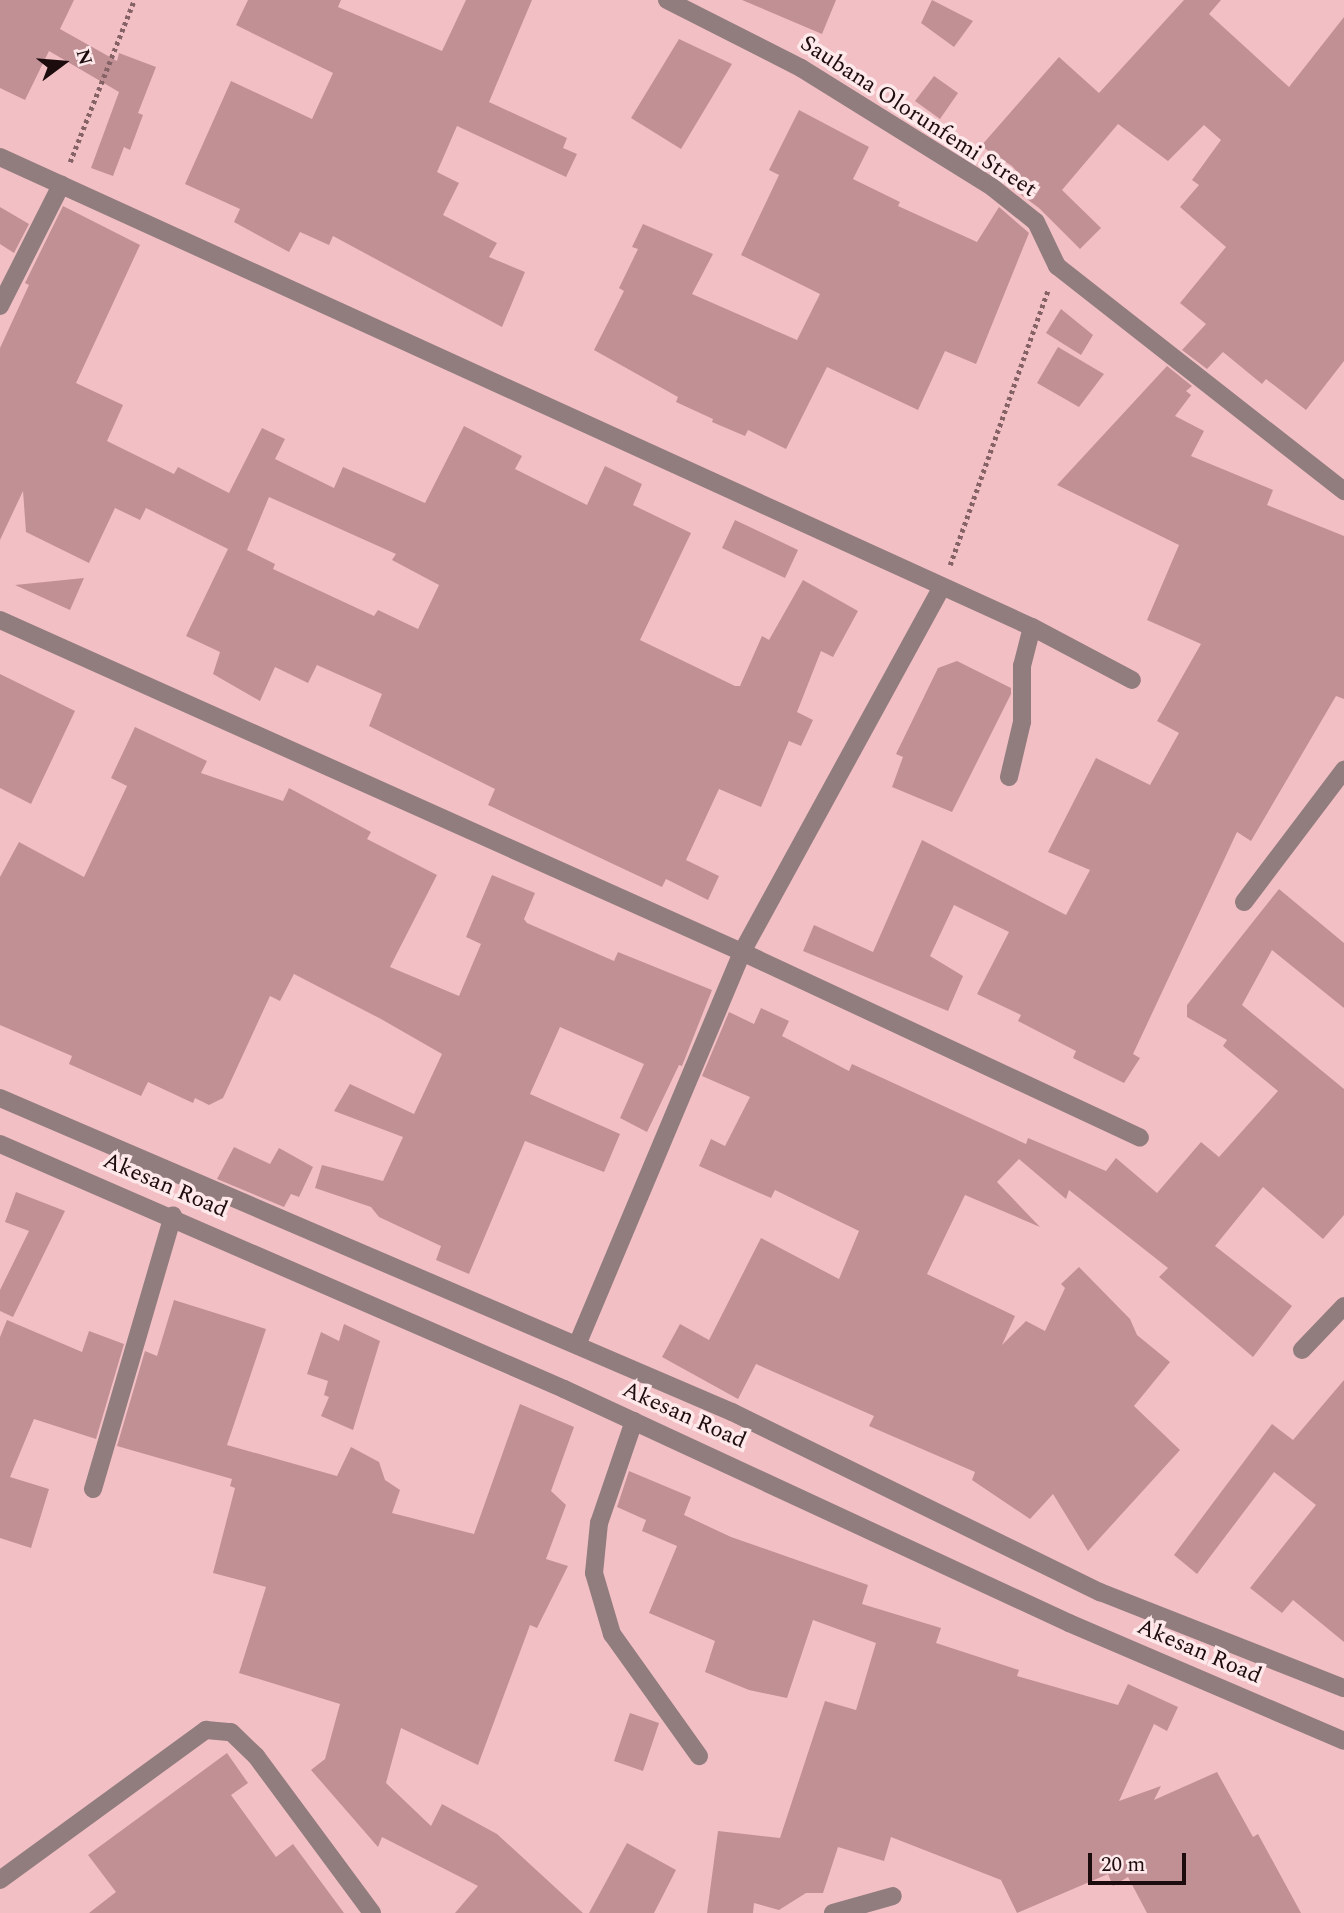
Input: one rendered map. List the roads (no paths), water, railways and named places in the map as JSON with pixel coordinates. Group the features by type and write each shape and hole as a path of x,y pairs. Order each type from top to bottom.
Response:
{"street":[{"name":"Saubana Olorunfemi Street","path":"667,0 801,68 992,187 1036,222 1057,266 1344,491"},
{"path":"0,157 1032,627 1132,680"},
{"path":"0,306 61,185"},
{"path":"577,1345 742,952 942,587"},
{"path":"0,620 742,952 1140,1138"},
{"path":"1009,777 1022,722 1022,666 1032,627"},
{"path":"1244,902 1344,769"},
{"name":"Akesan Road","path":"0,1098 732,1412 1100,1592 1344,1688"},
{"name":"Akesan Road","path":"0,1144 173,1215 634,1420 1069,1623 1344,1741"},
{"path":"93,1489 173,1215"},
{"path":"1302,1350 1344,1306"},
{"path":"634,1420 599,1523 594,1573 612,1634 699,1756"},
{"path":"0,1880 206,1730 231,1732 256,1756 372,1913"},
{"path":"833,1913 892,1896"}]}
